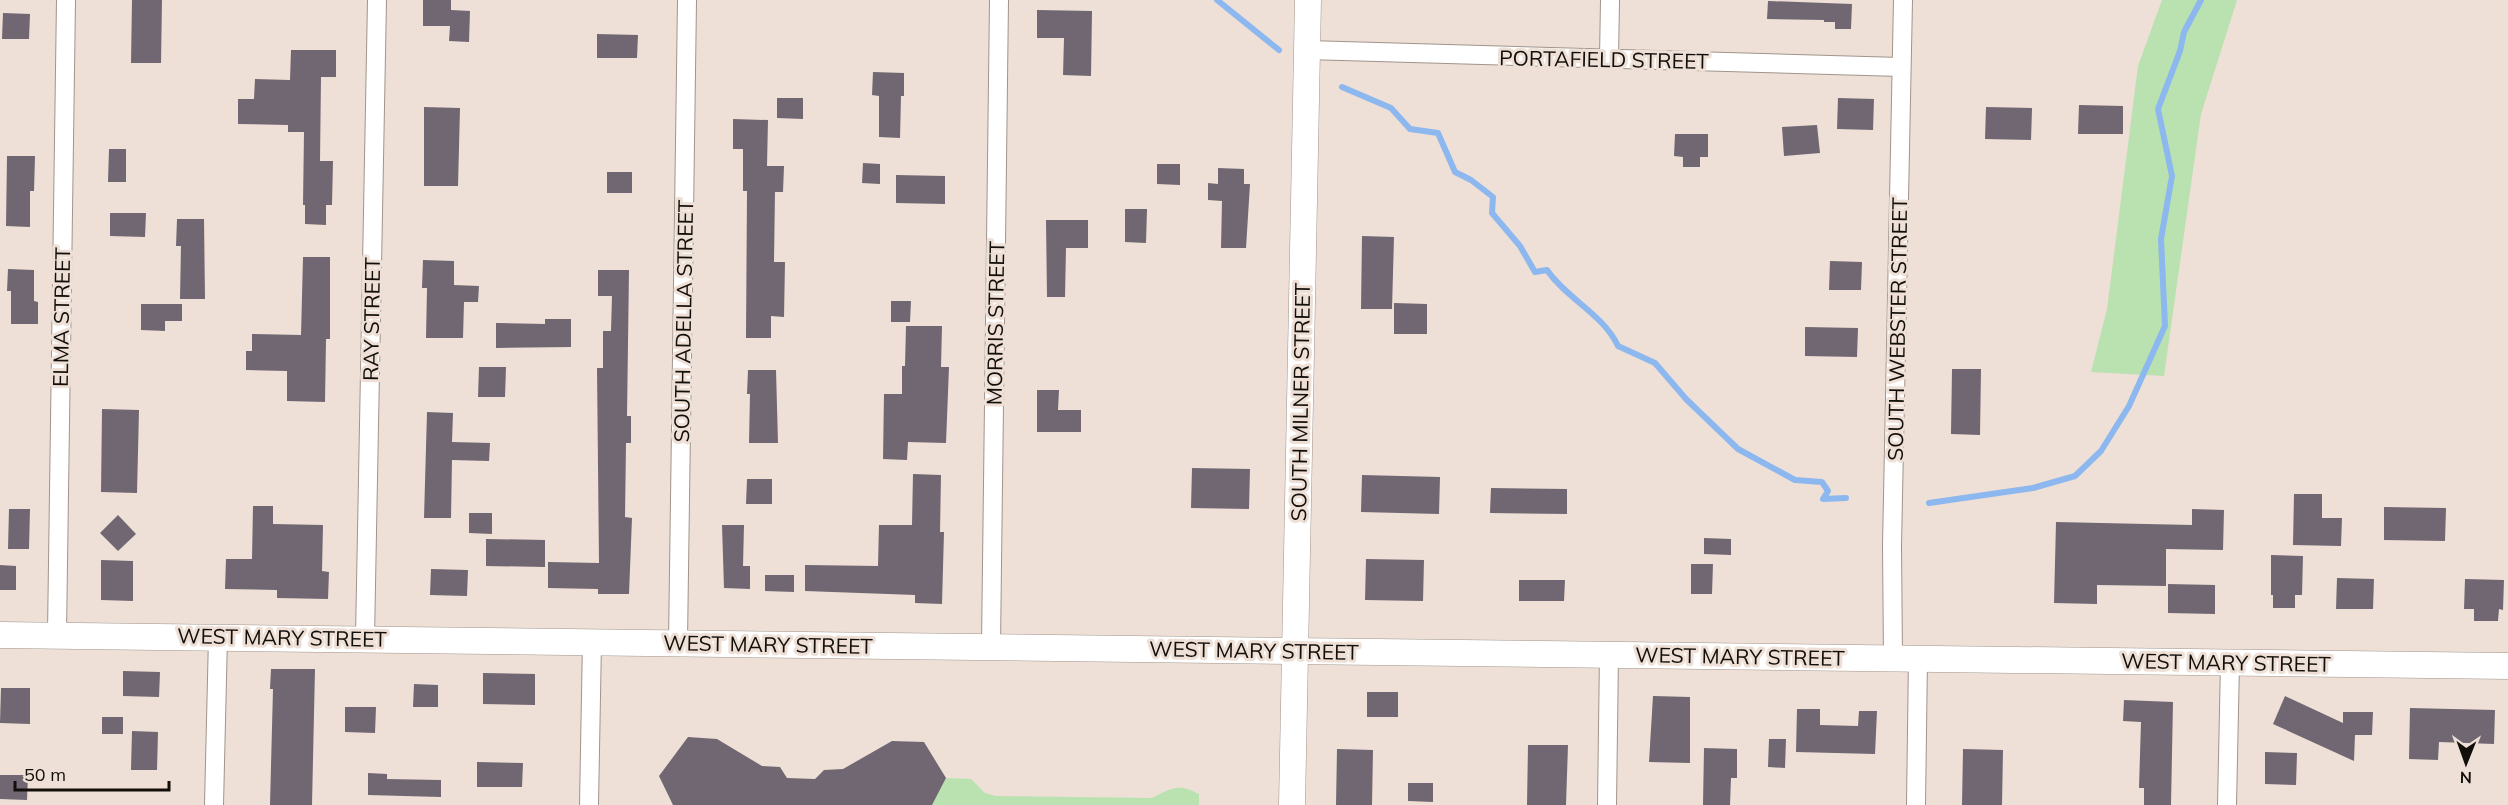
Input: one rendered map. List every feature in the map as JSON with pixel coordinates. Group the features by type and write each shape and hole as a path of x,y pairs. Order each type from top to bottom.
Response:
{"main road":[{"name":"SOUTH MILNER STREET","path":"1292,805 1308,0"},
{"name":"WEST MARY STREET","path":"0,635 2508,666"}],"street":[{"name":"ELMA STREET","path":"57,634 66,0"},
{"name":"RAY STREET","path":"365,638 376,0"},
{"name":"SOUTH ADELLA STREET","path":"678,642 687,0"},
{"name":"MORRIS STREET","path":"991,646 999,0"},
{"path":"1609,58 1610,0"},
{"name":"SOUTH WEBSTER STREET","path":"1903,0 1892,546 1906,658 1916,805"},
{"name":"PORTAFIELD STREET","path":"1307,50 1901,67"},
{"path":"214,805 218,637"},
{"path":"589,805 592,641"},
{"path":"1607,805 1609,654"},
{"path":"2227,805 2230,663"}],"green space":[{"path":"2162,0 2237,0 2201,114 2164,376 2091,372 2107,309 2138,66"},
{"path":"946,778 971,779 985,793 996,796 1152,798 1170,789 1180,788 1199,794 1199,805 932,805"}],"building":[{"path":"132,0 162,0 161,63 131,63"},
{"path":"423,0 451,0 451,10 470,11 469,42 449,41 450,26 423,26"},
{"path":"1768,1 1852,4 1851,29 1835,29 1835,22 1824,22 1824,20 1767,19"},
{"path":"1037,10 1092,11 1091,76 1063,75 1064,38 1037,38"},
{"path":"3,13 30,14 29,39 2,39"},
{"path":"597,34 638,35 637,58 597,58"},
{"path":"291,50 336,50 336,77 321,77 320,161 333,161 332,205 326,205 326,225 305,224 304,132 288,132 288,125 238,124 238,99 254,99 255,79 290,80"},
{"path":"873,72 904,73 900,138 879,137 879,96 872,95"},
{"path":"777,98 803,98 803,119 777,118"},
{"path":"1838,98 1874,99 1873,130 1837,129"},
{"path":"2079,105 2123,106 2123,134 2078,134"},
{"path":"424,107 460,108 458,186 424,186"},
{"path":"1986,107 2032,108 2031,140 1985,139"},
{"path":"733,119 768,120 767,166 784,166 783,192 775,192 774,262 785,262 784,317 771,316 771,338 746,338 747,191 743,191 743,149 733,149"},
{"path":"1817,125 1820,153 1784,156 1782,127"},
{"path":"1675,134 1708,134 1708,157 1700,157 1700,167 1683,167 1683,157 1674,156"},
{"path":"109,149 126,149 126,182 108,182"},
{"path":"7,156 35,156 34,191 30,191 30,227 6,226"},
{"path":"863,163 880,164 880,184 862,183"},
{"path":"1157,164 1180,164 1180,185 1157,184"},
{"path":"1218,168 1244,169 1244,184 1250,184 1246,248 1221,248 1222,201 1208,200 1208,183 1218,184"},
{"path":"607,172 632,172 632,193 607,193"},
{"path":"896,175 945,176 945,204 896,203"},
{"path":"1125,209 1147,209 1146,243 1125,242"},
{"path":"110,213 146,213 145,237 110,236"},
{"path":"177,219 204,219 205,299 180,299 181,246 176,246"},
{"path":"1046,220 1088,220 1088,248 1066,248 1065,297 1047,297"},
{"path":"1362,236 1394,237 1392,309 1361,309"},
{"path":"303,257 330,257 330,339 326,339 325,402 287,401 287,371 246,370 246,351 252,351 252,334 301,335"},
{"path":"423,260 454,261 454,285 479,286 478,302 464,302 463,338 426,338 427,288 422,288"},
{"path":"1830,261 1862,262 1861,290 1829,290"},
{"path":"8,269 34,270 34,301 38,302 38,324 11,324 11,291 7,291"},
{"path":"598,270 629,270 627,416 631,416 631,443 626,443 625,517 632,518 629,594 598,594 598,589 548,588 548,562 599,563 597,368 603,368 603,331 611,331 612,296 598,296"},
{"path":"891,301 911,301 910,322 891,322"},
{"path":"1394,303 1427,304 1427,334 1394,334"},
{"path":"141,304 182,304 182,321 165,321 165,331 141,330"},
{"path":"545,319 571,319 571,347 496,348 496,323 545,324"},
{"path":"906,326 942,326 941,367 949,367 946,443 908,442 907,460 883,459 884,394 902,394"},
{"path":"1805,327 1858,328 1857,357 1805,356"},
{"path":"479,367 506,367 505,397 478,397"},
{"path":"1952,369 1981,369 1980,435 1951,434"},
{"path":"748,370 776,370 778,443 749,443"},
{"path":"1037,390 1059,390 1058,410 1081,410 1081,432 1037,432"},
{"path":"102,409 139,410 137,493 101,492"},
{"path":"427,412 453,413 452,442 490,443 489,461 452,460 451,518 424,518"},
{"path":"1192,468 1250,469 1249,509 1191,508"},
{"path":"913,474 941,475 940,532 944,532 942,604 915,603 915,595 805,591 805,565 878,566 879,525 912,525"},
{"path":"1362,475 1440,477 1439,514 1361,512"},
{"path":"747,479 772,479 772,504 746,504"},
{"path":"1491,488 1567,489 1567,514 1490,513"},
{"path":"2294,494 2322,494 2322,518 2342,518 2341,546 2293,545"},
{"path":"253,506 273,506 273,524 323,525 322,571 329,572 328,599 277,598 277,590 225,589 226,559 252,559"},
{"path":"2384,507 2446,508 2445,541 2384,540"},
{"path":"9,509 30,509 29,549 8,549"},
{"path":"2192,509 2224,510 2223,550 2166,549 2166,586 2097,585 2097,604 2054,603 2056,522 2192,525"},
{"path":"469,513 492,513 492,534 469,533"},
{"path":"118,515 136,534 118,551 100,533"},
{"path":"722,525 744,525 743,566 750,566 750,589 724,588"},
{"path":"1704,538 1731,539 1731,555 1704,554"},
{"path":"486,539 545,540 545,567 486,566"},
{"path":"2271,555 2303,556 2302,595 2295,595 2295,608 2273,608"},
{"path":"1366,559 1424,560 1423,601 1365,600"},
{"path":"101,560 133,561 133,601 101,600"},
{"path":"1691,564 1713,564 1712,594 1691,594"},
{"path":"0,565 16,566 16,590 0,590"},
{"path":"431,569 468,570 467,596 430,595"},
{"path":"765,575 794,575 794,592 765,591"},
{"path":"2337,578 2374,579 2373,609 2336,609"},
{"path":"2465,579 2504,580 2503,610 2499,609 2498,621 2474,621 2474,609 2464,609"},
{"path":"1519,580 1565,580 1564,601 1519,601"},
{"path":"2168,584 2215,585 2215,614 2168,613"},
{"path":"271,669 315,669 312,805 270,805 273,689 270,689"},
{"path":"123,671 160,672 159,697 123,696"},
{"path":"483,673 535,674 535,705 483,704"},
{"path":"414,684 438,685 438,707 413,707"},
{"path":"1,688 30,688 30,724 0,723"},
{"path":"1367,692 1398,692 1398,717 1367,717"},
{"path":"1653,696 1690,697 1690,763 1649,762"},
{"path":"2285,696 2343,723 2343,712 2373,712 2372,735 2355,735 2354,761 2273,724"},
{"path":"2124,700 2173,702 2171,805 2144,805 2144,788 2139,788 2141,722 2123,721"},
{"path":"345,707 376,707 375,733 345,732"},
{"path":"2410,708 2495,710 2494,744 2439,742 2438,760 2409,759"},
{"path":"1797,709 1820,709 1820,725 1858,726 1859,711 1877,711 1875,754 1796,752"},
{"path":"102,717 123,717 123,734 102,734"},
{"path":"132,731 158,732 157,770 131,770"},
{"path":"688,737 717,739 762,766 780,767 787,778 815,779 824,770 843,769 892,741 924,742 946,778 932,805 673,805 659,776"},
{"path":"1769,739 1786,739 1785,768 1768,767"},
{"path":"1528,745 1568,745 1566,805 1527,805"},
{"path":"1704,748 1737,749 1737,778 1731,778 1730,805 1703,805"},
{"path":"1337,749 1373,750 1372,805 1336,805"},
{"path":"1963,749 2003,750 2002,805 1962,805"},
{"path":"2265,752 2297,753 2296,785 2265,784"},
{"path":"477,762 523,763 522,787 477,787"},
{"path":"368,773 387,774 387,779 441,780 441,797 368,795"},
{"path":"0,775 28,775 27,800 0,799"},
{"path":"1408,783 1433,783 1433,802 1408,801"}],"waterway":[{"path":"1217,0 1279,50"},
{"path":"1929,503 2033,488 2075,476 2101,451 2129,406 2165,326 2161,239 2172,176 2158,109 2180,51 2184,32 2201,0"},
{"path":"1342,87 1391,108 1410,129 1438,133 1455,172 1471,180 1493,197 1492,213 1520,246 1535,272 1547,270 1564,290 1603,325 1618,346 1655,363 1686,399 1738,449 1795,480 1822,482 1828,491 1823,499 1846,498"}]}
